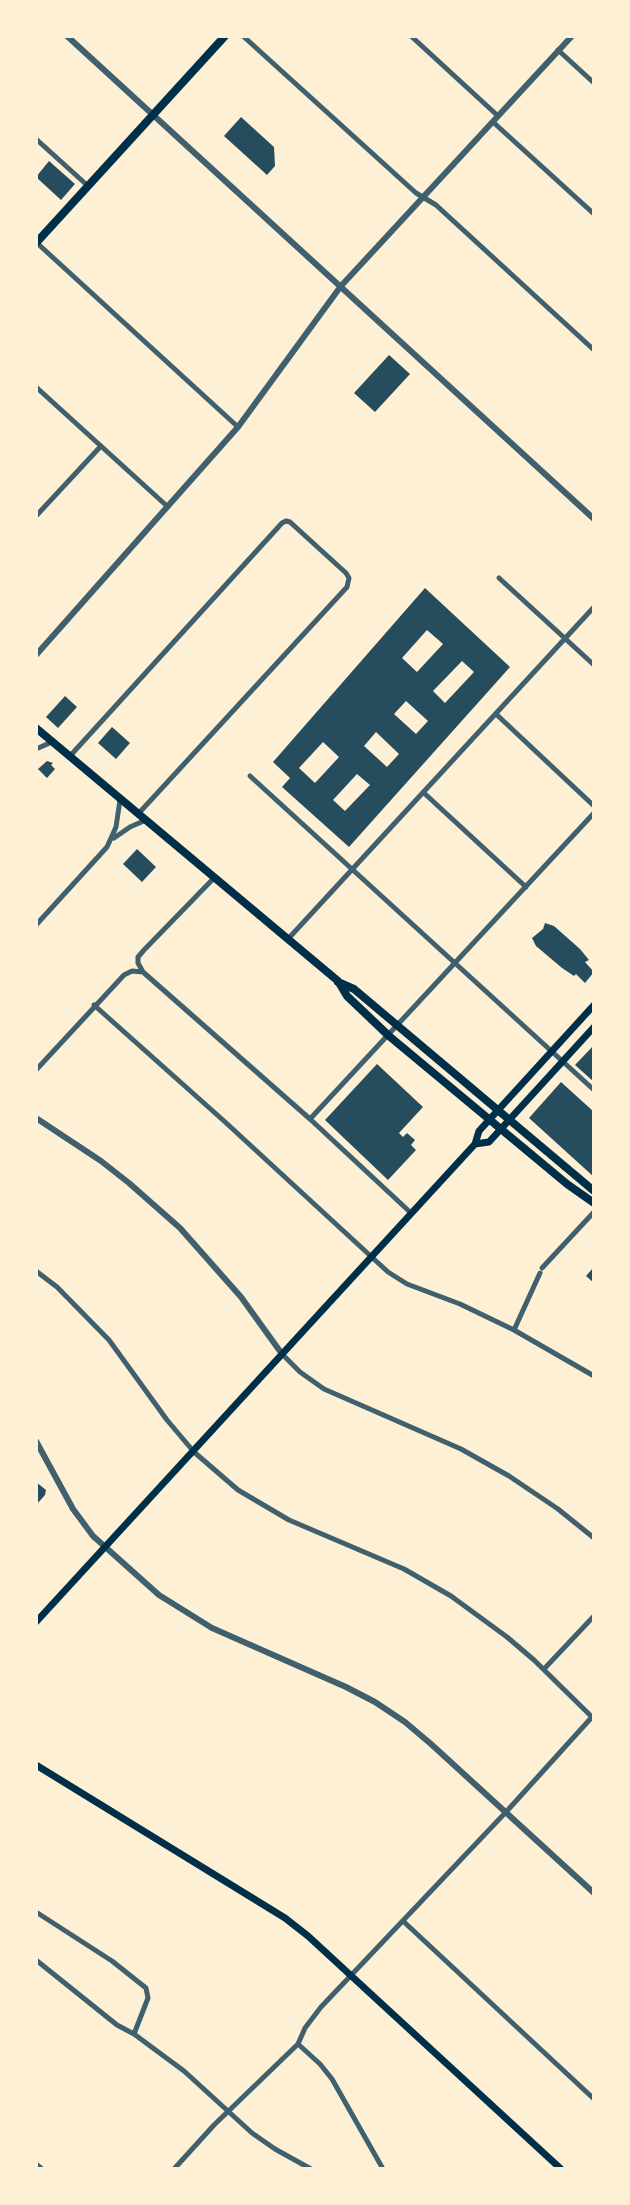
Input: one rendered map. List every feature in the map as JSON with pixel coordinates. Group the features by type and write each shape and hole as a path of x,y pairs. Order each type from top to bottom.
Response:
{"main road":[{"path":"36,242 225,36"},
{"path":"36,728 594,1191"},
{"path":"338,981 347,996 389,1036 594,1203"},
{"path":"36,1622 475,1144 479,1131 489,1119 594,1005"},
{"path":"475,1144 489,1142 594,1027"},
{"path":"36,1765 285,1918 561,2169"}],"street":[{"path":"67,36 594,519"},
{"path":"243,36 416,193 436,205 594,350"},
{"path":"411,36 594,214"},
{"path":"36,655 238,427 341,286 572,36"},
{"path":"558,50 594,83"},
{"path":"36,139 88,186"},
{"path":"36,242 238,427"},
{"path":"36,387 168,508"},
{"path":"36,516 101,446"},
{"path":"69,756 286,521 346,573 349,578 347,587 138,814"},
{"path":"499,578 594,665"},
{"path":"288,939 594,607"},
{"path":"496,714 594,806"},
{"path":"36,749 52,742"},
{"path":"250,776 594,1090"},
{"path":"424,793 526,887"},
{"path":"113,838 120,799"},
{"path":"310,1119 594,813"},
{"path":"36,925 98,859 113,838 146,820"},
{"path":"214,878 138,957 143,972 411,1213"},
{"path":"36,1070 124,975 132,971 143,972"},
{"path":"94,1005 397,1279 514,1330 594,1376"},
{"path":"36,1118 101,1161 180,1228 234,1288 282,1354 300,1372 324,1389 461,1449 509,1476 594,1538"},
{"path":"514,1330 541,1271 594,1212"},
{"path":"36,1271 57,1287 109,1340 194,1452 238,1490 304,1526 370,1553 424,1580 478,1615 544,1669 593,1718 321,2007 305,2028 298,2044 174,2169"},
{"path":"36,1441 73,1509 105,1549 159,1595 212,1628 316,1672 375,1702 405,1722 594,1893"},
{"path":"544,1669 594,1616"},
{"path":"36,1912 112,1961 146,1988 148,1998 134,2034"},
{"path":"403,1921 594,2099"},
{"path":"36,1960 73,1992 184,2071 228,2112 275,2149 311,2169"},
{"path":"298,2044 332,2079 383,2169"},
{"path":"36,2164 42,2169"}],"building":[{"path":"241,117 274,147 275,166 267,175 224,136"},
{"path":"49,161 75,184 61,200 36,177"},
{"path":"389,355 410,374 375,412 354,393"},
{"path":"425,588 510,667 349,847 282,787 290,778 273,762","holes":["427,630 443,644 417,672 402,658","462,661 474,672 445,703 433,691","406,701 428,721 416,734 394,714","376,732 399,754 387,767 364,746","323,742 339,757 315,783 299,768","357,774 370,785 345,811 333,800"]},
{"path":"65,696 77,707 58,728 46,717"},
{"path":"112,727 130,743 116,759 98,743"},
{"path":"47,761 53,763 51,765 55,769 47,778 38,769"},
{"path":"137,849 156,867 142,882 123,864"},
{"path":"545,923 554,926 589,960 585,962 594,972 585,983 536,946 532,938 543,929"},
{"path":"594,1045 594,1082 575,1065"},
{"path":"377,1064 423,1107 399,1133 403,1137 407,1133 415,1140 411,1145 416,1150 388,1180 325,1120"},
{"path":"561,1082 594,1112 594,1177 529,1118"},
{"path":"594,1267 594,1283 586,1276"},
{"path":"36,1482 46,1490 36,1505"}]}
